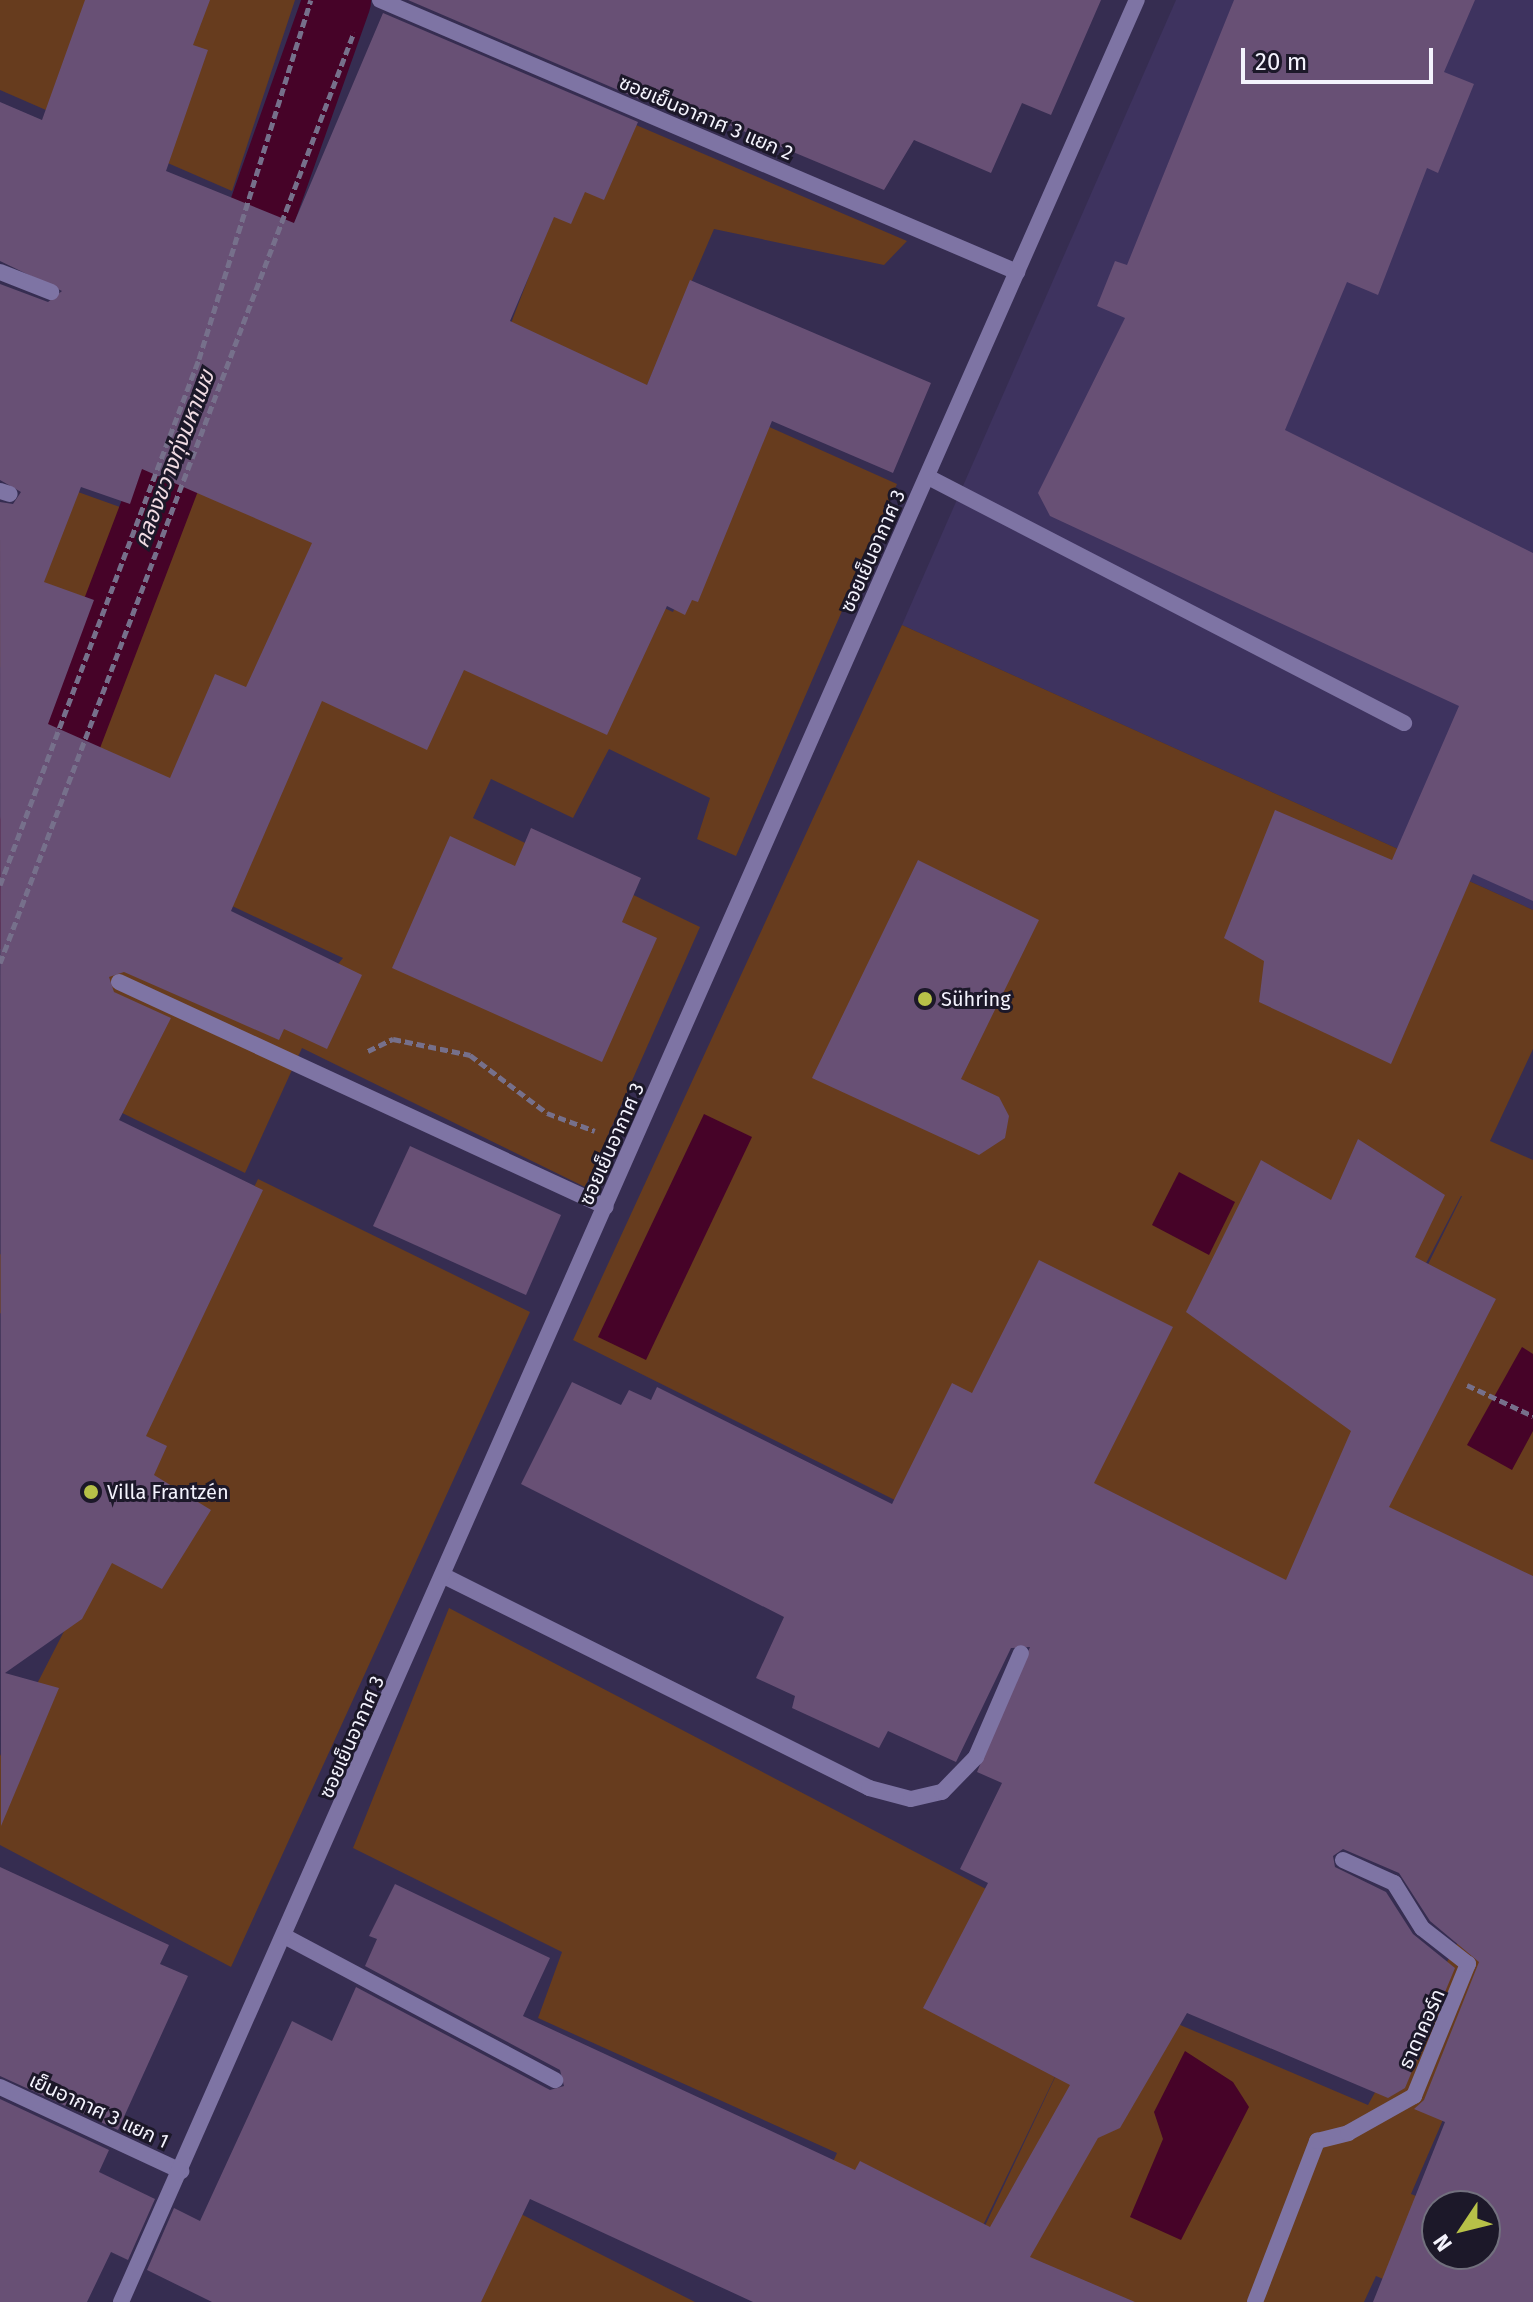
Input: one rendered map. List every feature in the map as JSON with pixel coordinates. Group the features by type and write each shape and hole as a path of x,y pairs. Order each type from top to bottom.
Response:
{"street":[{"name":"ซอยเย็นอากาศ 3 แยก 2","path":"380,0 1017,272"},
{"name":"ซอยเย็นอากาศ 3","path":"121,2302 286,1937 1137,0"},
{"path":"0,272 51,292"},
{"path":"928,477 1404,723"},
{"path":"119,982 322,1071 606,1207"},
{"path":"444,1576 869,1788 911,1799 942,1792 976,1757 1021,1653"},
{"name":"ธาดาคอร์ท","path":"1255,2302 1317,2141 1348,2133 1414,2096 1468,1964 1422,1928 1394,1883 1343,1860"},
{"path":"286,1937 555,2080"},
{"name":"เย็นอากาศ 3 แยก 1","path":"0,2087 181,2171"}],"path":[{"path":"0,885 199,359 311,0"},
{"path":"0,963 358,23"},
{"path":"322,1071 393,1039 470,1055 547,1113 633,1145"},
{"path":"1467,1385 1533,1416"}],"shaded area":[{"path":"0,0 295,0 232,191 0,90"},
{"path":"1176,0 1533,0 1533,910 902,625"},
{"path":"594,107 907,241 884,265 714,229 636,411 493,370"},
{"path":"216,410 673,612 756,421 897,484 736,856 697,839 710,798 609,749 573,818 491,779 473,818 700,927 585,1187 302,1048 245,1173 22,1064 86,908 304,1005 343,958 62,826"},
{"path":"39,478 131,511 63,688 0,667 0,517 21,524"},
{"path":"902,625 1533,910 1533,1049 1490,1141 1533,1160 1533,1746 1237,1670 573,1340","holes":["1462,1196 1362,1397 1398,1317"]},
{"path":"704,1114 752,1137 646,1360 598,1337"},
{"path":"1179,1172 1235,1202 1209,1255 1152,1225"},
{"path":"258,1179 530,1312 231,1967 0,1845 0,1756 155,1454 80,1356 0,1313 0,1254 179,1343"},
{"path":"1522,1347 1533,1354 1533,1431 1512,1470 1467,1445"},
{"path":"449,1608 1114,1956 1098,1990 1368,2105 1469,1922 1520,1941 1411,2194 1421,2198 1421,2270 1489,2270 1438,2302 1376,2276 1364,2302 949,2302 1076,2033 946,2302 770,2302 837,2153 538,2018 562,1952 353,1848"},
{"path":"1185,2051 1233,2082 1249,2107 1181,2240 1130,2217 1163,2139 1154,2112"},
{"path":"422,2164 695,2302 473,2302"},
{"path":"1533,2242 1501,2262 1501,2250"}],"building":[{"path":"85,0 210,0 193,45 208,50 166,171 294,223 383,13 638,122 604,200 585,192 571,224 554,217 510,321 647,385 690,280 931,383 893,473 772,421 698,602 692,600 685,615 667,606 607,735 464,670 427,750 322,701 231,911 362,975 327,1049 284,1029 279,1040 124,972 109,977 114,992 171,1018 119,1120 263,1190 146,1436 167,1446 154,1475 211,1510 162,1589 112,1563 82,1619 5,1673 59,1688 1,1826 0,502 13,504 21,492 0,480 0,284 48,302 62,291 0,261 0,102 42,120","holes":["142,469 312,543 246,687 215,674 170,778 48,724 94,600 44,582 81,487 130,504"]},
{"path":"408,0 1101,0 1051,115 1022,103 991,173 914,140 884,190 650,92 646,102"},
{"path":"1234,0 1475,0 1444,72 1474,84 1438,173 1427,168 1378,295 1347,282 1285,430 1533,553 1533,901 1473,874 1391,1064 1259,1002 1264,961 1224,938 1275,810 1392,860 1459,706 1050,516 1038,493 1125,318 1097,306 1115,261 1127,265"},
{"path":"531,828 641,878 622,922 657,938 602,1062 392,968 450,836 515,866"},
{"name":"Sühring","path":"918,860 1039,920 961,1079 999,1097 1009,1116 1005,1138 979,1155 812,1078"},
{"path":"1358,1139 1445,1195 1415,1257 1496,1299 1389,1507 1533,1576 1533,2302 1373,2302 1445,2122 1414,2109 1424,2100 1479,1962 1430,1921 1399,1873 1343,1849 1333,1856 1335,1867 1386,1892 1413,1934 1455,1968 1405,2088 1388,2098 1187,2013 1120,2128 1098,2138 1030,2257 1135,2302 753,2302 530,2199 481,2302 212,2302 147,2270 174,2208 200,2221 292,2021 332,2041 356,1987 550,2090 564,2086 560,2070 365,1966 377,1939 369,1936 395,1884 550,1958 523,2016 855,2170 860,2161 990,2227 1070,2085 923,2008 988,1883 960,1869 1002,1783 977,1772 1030,1647 1011,1648 956,1762 888,1731 879,1748 792,1708 795,1696 756,1678 784,1617 521,1484 572,1382 621,1405 629,1390 651,1400 657,1387 892,1504 952,1383 972,1393 1039,1260 1173,1327 1094,1483 1286,1580 1351,1431 1186,1312 1261,1160 1331,1200"},
{"path":"410,1146 561,1215 526,1295 373,1226"},
{"path":"0,1867 169,1945 160,1964 188,1976 118,2130 0,2076"},
{"path":"0,2099 109,2150 99,2172 155,2199 128,2260 111,2252 87,2302 0,2302"}],"waterway":[{"name":"คลองขวางทุ่งมหาเมฆ","path":"232,297 337,0"},
{"name":"คลองขวางทุ่งมหาเมฆ","path":"0,915 199,393"}],"place":[{"name":"Sühring","path":"925,999"},
{"name":"Villa Frantzén","path":"91,1492"}]}
